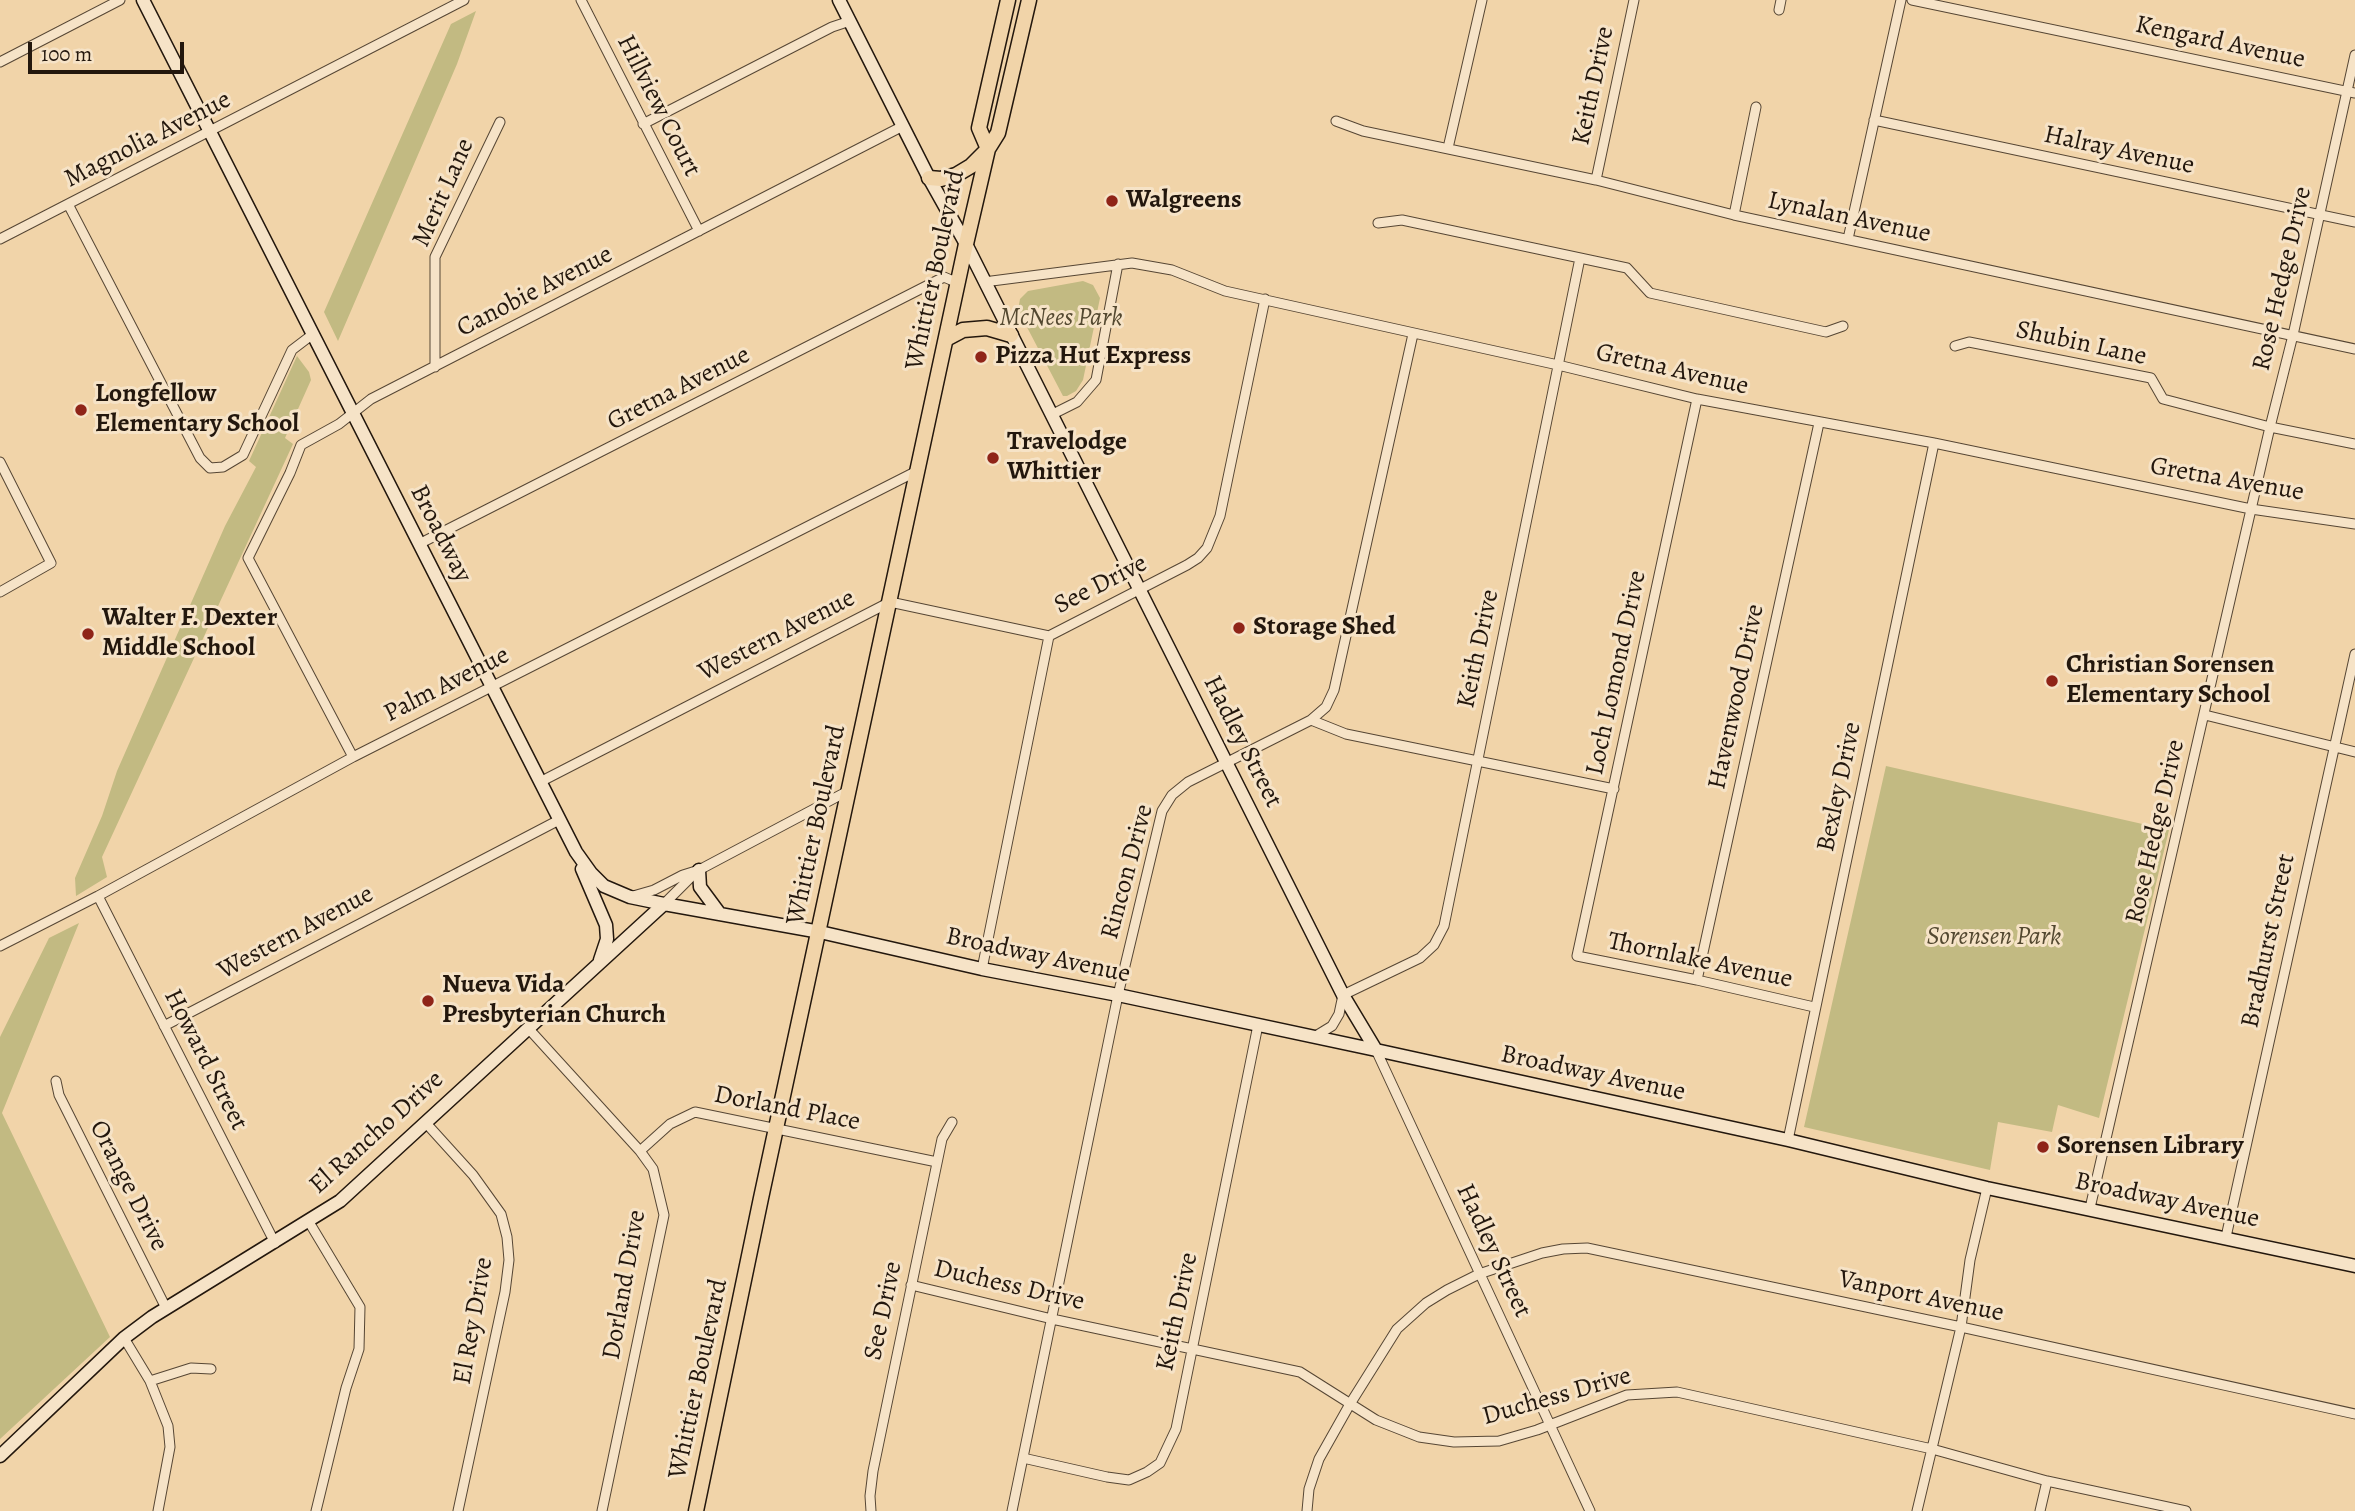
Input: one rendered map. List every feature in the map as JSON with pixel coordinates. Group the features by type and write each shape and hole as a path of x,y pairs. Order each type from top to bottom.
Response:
{"main road":[{"name":"Whittier Boulevard","path":"988,149 979,128 1008,0"},
{"name":"Whittier Boulevard","path":"696,1511 966,244 988,149 998,132 1029,0"},
{"path":"995,58 998,92 1005,102"},
{"path":"929,178 956,176 988,149"},
{"path":"946,339 963,330 987,328 1011,335"}],"street":[{"path":"0,62 120,0"},
{"name":"Broadway","path":"143,0 559,820 591,873 604,886 631,897 820,932"},
{"name":"Magnolia Avenue","path":"0,239 464,0"},
{"name":"Hillview Court","path":"581,0 699,231"},
{"name":"Hadley Street","path":"839,0 929,178 966,244 1343,995 1376,1050 1590,1511"},
{"path":"1448,148 1482,0"},
{"name":"Keith Drive","path":"1596,180 1634,0"},
{"path":"1848,239 1901,0"},
{"name":"Kengard Avenue","path":"1912,0 2352,93"},
{"path":"643,124 819,34 850,21"},
{"name":"Rose Hedge Drive","path":"2090,1208 2270,426 2352,93 2355,55"},
{"path":"1734,215 1756,107"},
{"name":"Halray Avenue","path":"1874,120 2355,222"},
{"name":"Merit Lane","path":"435,366 435,257 500,121"},
{"name":"Lynalan Avenue","path":"1336,121 1363,131 1596,180 1734,215 2355,349"},
{"name":"Canobie Avenue","path":"353,757 248,558 301,445 339,424 371,399 903,127"},
{"path":"68,204 200,458 210,468 223,467 243,455 292,350 313,334"},
{"path":"1378,223 1402,220 1627,268 1650,293 1826,332 1843,326"},
{"name":"Keith Drive","path":"1343,995 1420,958 1434,945 1444,926 1580,258"},
{"name":"Gretna Avenue","path":"984,282 1132,263 1172,270 1225,291 1558,365 1697,399 1934,443 2251,509 2355,524"},
{"path":"1051,415 1077,402 1096,380 1118,264"},
{"name":"Gretna Avenue","path":"419,544 944,277 958,283"},
{"name":"See Drive","path":"982,969 1048,636 1198,558 1213,535 1220,516 1265,299"},
{"name":"Rincon Drive","path":"1012,1511 1118,995 1162,811 1172,795 1188,782 1311,720 1326,707 1335,690 1413,334"},
{"name":"Shubin Lane","path":"1955,346 1969,342 2151,378 2164,399 2355,444"},
{"name":"Loch Lomond Drive","path":"1577,956 1697,399"},
{"name":"Havenwood Drive","path":"1697,980 1819,423"},
{"name":"Bexley Drive","path":"1788,1140 1934,443"},
{"path":"0,462 51,563 0,592"},
{"name":"Palm Avenue","path":"0,946 98,896 353,757 917,471"},
{"name":"Western Avenue","path":"540,782 890,602 1048,636"},
{"name":"Bradhurst Street","path":"2226,1237 2355,654"},
{"path":"2205,715 2355,752"},
{"path":"1311,720 1346,734 1614,789"},
{"name":"El Rancho Drive","path":"631,897 699,870 848,791"},
{"name":"Western Avenue","path":"164,1026 559,820"},
{"path":"576,852 606,925 607,939 600,962"},
{"path":"699,870 699,887 720,914"},
{"name":"El Rancho Drive","path":"0,1456 124,1338 166,1308 341,1201 699,870"},
{"name":"Howard Street","path":"98,896 275,1243"},
{"name":"Broadway Avenue","path":"820,932 982,969 1376,1050 1788,1140 1987,1188 2355,1266"},
{"name":"Thornlake Avenue","path":"1577,956 1815,1007"},
{"path":"1314,1037 1332,1026 1339,1014 1343,995"},
{"name":"Keith Drive","path":"1023,1458 1129,1480 1160,1463 1176,1429 1258,1025"},
{"name":"Dorland Drive","path":"528,1028 640,1151 653,1169 664,1215 602,1511"},
{"name":"Orange Drive","path":"56,1081 59,1095 166,1308"},
{"name":"Dorland Place","path":"640,1151 670,1124 695,1112 937,1161"},
{"name":"El Rey Drive","path":"425,1122 473,1175 501,1214 509,1260 502,1306 458,1511"},
{"name":"See Drive","path":"872,1511 870,1496 873,1471 911,1285 942,1139 952,1122"},
{"path":"1917,1511 1961,1327 1970,1260 1987,1188"},
{"path":"309,1222 360,1307 359,1349 346,1388 316,1511"},
{"name":"Vanport Avenue","path":"1307,1511 1309,1489 1319,1459 1397,1329 1426,1303 1479,1274 1542,1253 1587,1248 2355,1414"},
{"name":"Duchess Drive","path":"911,1285 1052,1319 1300,1372 1376,1420 1419,1437 1454,1442 1499,1441 1627,1395 1677,1392 1932,1449 2046,1481 2186,1511"},
{"path":"124,1338 150,1381 168,1426 170,1447 158,1511"},
{"path":"150,1381 191,1368 211,1370"},
{"path":"2040,1511 2046,1481"}],"green space":[{"path":"476,11 457,64 338,341 324,312 451,24"},
{"name":"McNees Park","path":"1083,281 1093,285 1100,298 1083,380 1076,391 1063,396 1018,310 1020,299 1028,291"},
{"path":"297,356 309,372 311,380 285,438 293,444 102,857 107,877 76,896 75,878 102,816 117,771 225,526 256,467 249,461"},
{"name":"Sorensen Park","path":"1886,766 2169,830 2099,1118 2058,1105 2052,1132 1998,1122 1990,1170 1804,1127"},
{"path":"79,923 2,1113 110,1337 0,1439 0,1037 49,938"}],"place":[{"name":"Walgreens","path":"1112,201"},
{"name":"Pizza Hut Express","path":"981,357"},
{"name":"Longfellow Elementary School","path":"81,410"},
{"name":"Travelodge Whittier","path":"993,458"},
{"name":"Storage Shed","path":"1239,628"},
{"name":"Walter F. Dexter Middle School","path":"88,634"},
{"name":"Christian Sorensen Elementary School","path":"2052,681"},
{"name":"Nueva Vida Presbyterian Church","path":"428,1001"},
{"name":"Sorensen Library","path":"2043,1147"}]}
